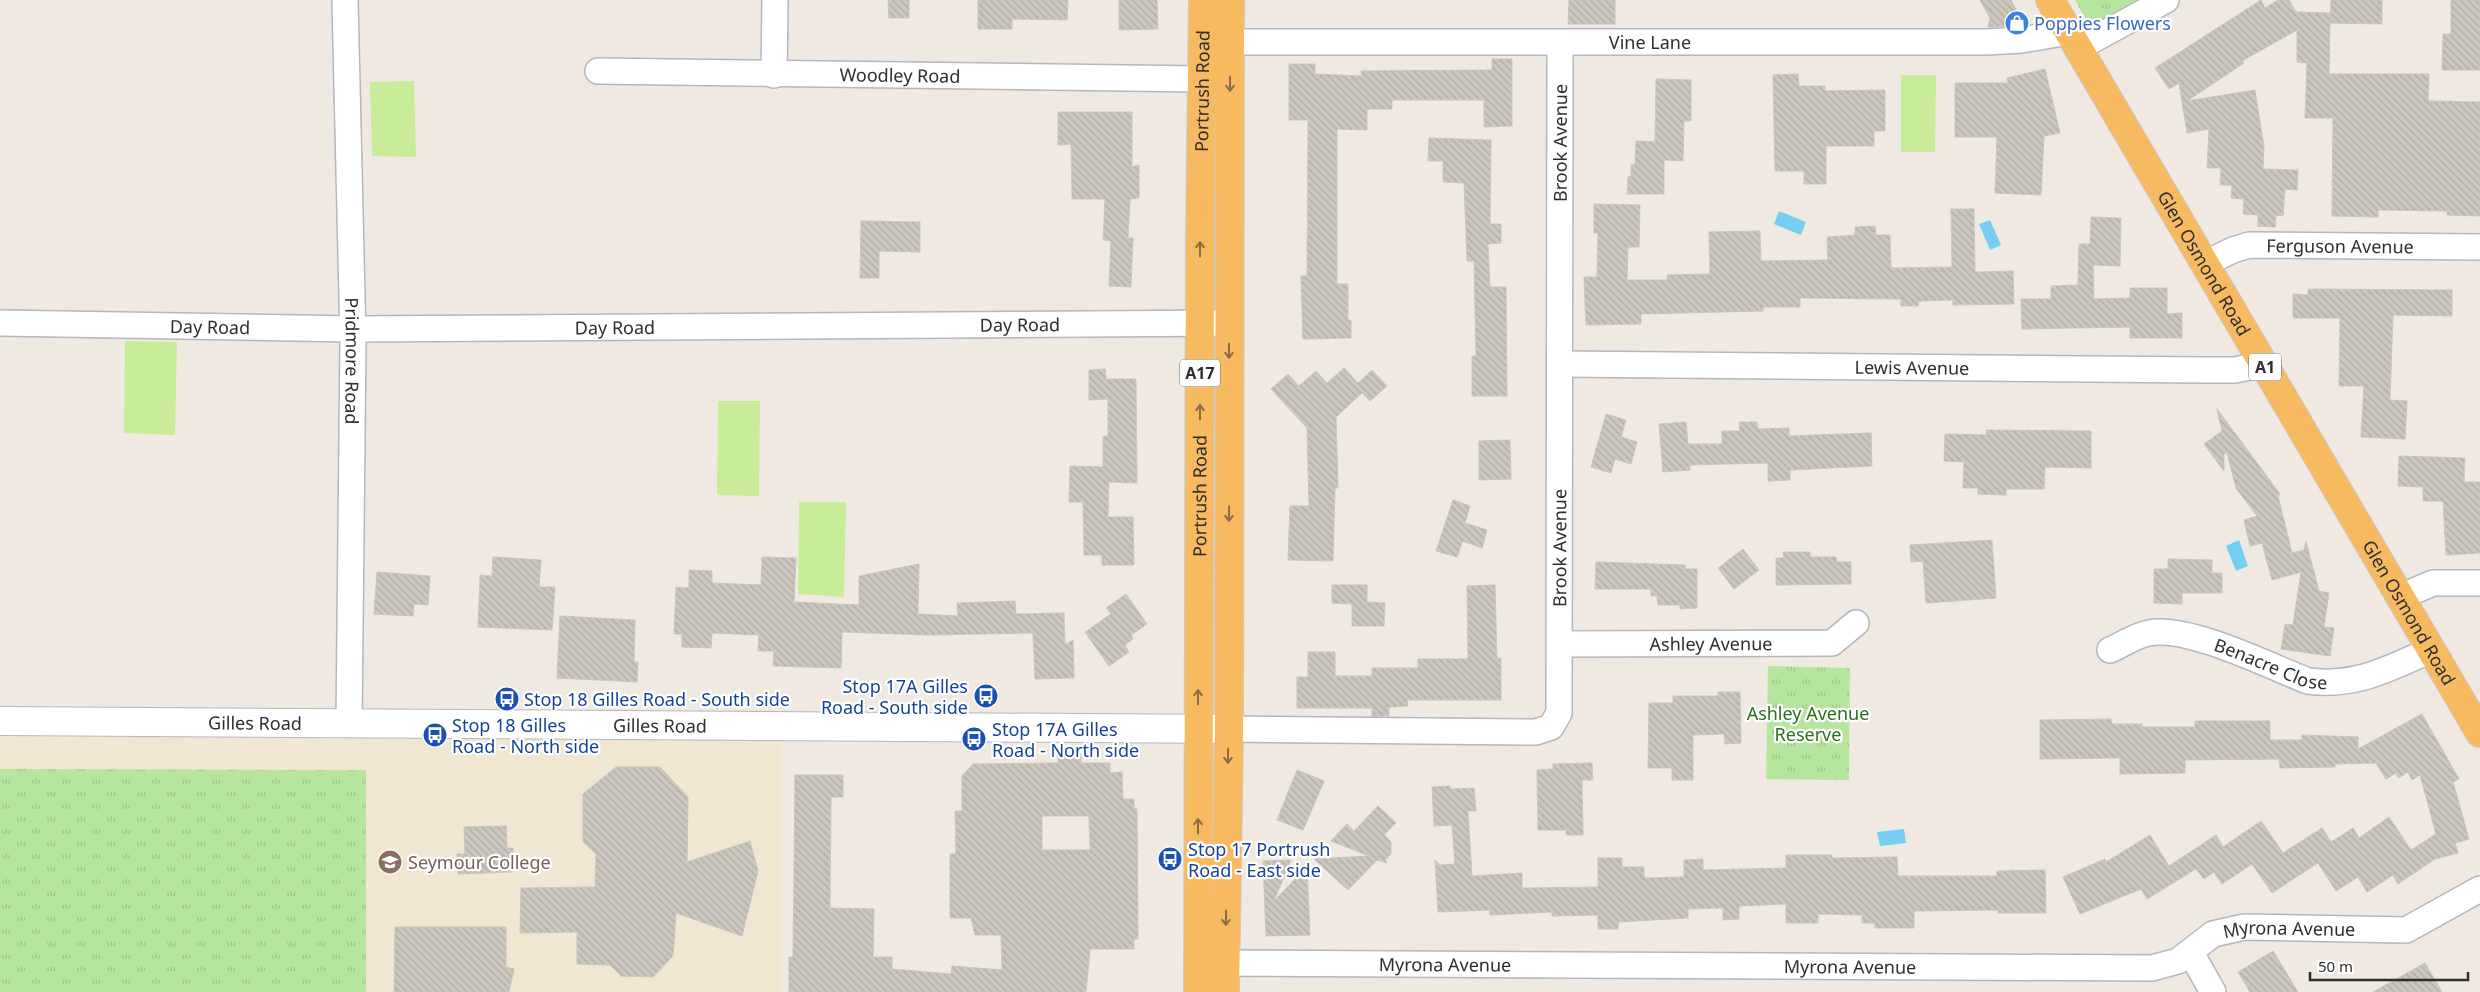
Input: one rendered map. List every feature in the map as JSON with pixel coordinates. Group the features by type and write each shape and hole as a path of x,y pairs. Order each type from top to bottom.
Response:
{"highway":[{"name":"Portrush Road","path":"1198,992 1203,0"},
{"name":"Portrush Road","path":"1225,992 1229,729 1230,0"},
{"name":"Glen Osmond Road","path":"2050,0 2480,733"}],"street":[{"name":"Pridmore Road","path":"345,0 352,329 349,723"},
{"path":"774,75 775,0"},
{"name":"Vine Lane","path":"1230,42 1560,44 2073,40 2166,0"},
{"name":"Brook Avenue","path":"1229,729 1536,732 1551,727 1559,712 1560,44"},
{"name":"Woodley Road","path":"598,71 774,75 1202,79"},
{"name":"Ferguson Avenue","path":"2204,264 2249,245 2480,247"},
{"name":"Day Road","path":"0,322 352,329 1229,323"},
{"name":"Lewis Avenue","path":"1560,364 2204,370 2235,370 2263,364"},
{"path":"2400,597 2433,583 2480,583"},
{"name":"Ashley Avenue","path":"1560,644 1832,642 1856,623"},
{"name":"Benacre Close","path":"2110,650 2148,633 2169,632 2193,636 2308,681 2321,683 2365,679 2431,650"},
{"name":"Gilles Road","path":"0,721 1229,729"},
{"name":"Myrona Avenue","path":"1198,963 2152,968 2178,961 2213,934 2244,927 2406,930 2480,889"},
{"path":"2191,952 2213,992"}],"shaded area":[{"name":"Seymour College","path":"0,721 781,731 781,992 0,992"}],"green space":[{"path":"2075,0 2146,0 2093,32"},
{"path":"1901,75 1936,75 1935,152 1901,152"},
{"path":"414,81 416,157 372,156 370,82"},
{"path":"125,341 177,342 175,435 124,433"},
{"path":"718,401 760,401 759,496 717,495"},
{"path":"799,502 846,502 844,597 798,594"},
{"name":"Ashley Avenue Reserve","path":"1768,666 1850,668 1849,780 1766,779"},
{"path":"0,769 366,770 366,992 0,992"}],"water":[{"path":"1779,211 1806,222 1801,235 1774,224"},
{"path":"1990,220 2001,245 1990,250 1979,224"},
{"path":"2239,540 2248,566 2236,571 2226,546"},
{"path":"1904,829 1906,843 1880,846 1877,832"}],"building":[{"path":"888,0 909,0 909,18 889,18"},
{"path":"978,0 1068,0 1067,20 1012,19 1012,29 978,29"},
{"path":"1119,0 1157,0 1158,29 1119,30"},
{"path":"1569,0 1615,0 1615,24 1568,24"},
{"path":"1980,0 2011,0 2024,25 1988,27 1990,18"},
{"path":"2261,0 2265,8 2278,0 2289,0 2296,12 2330,13 2329,74 2429,74 2428,101 2480,102 2480,216 2447,215 2447,211 2378,210 2378,217 2332,216 2333,118 2305,118 2307,63 2297,62 2297,30 2242,61 2244,63 2187,101 2255,90 2264,147 2263,169 2298,170 2297,190 2285,189 2283,216 2276,215 2275,227 2258,226 2258,215 2243,214 2244,199 2231,198 2232,185 2220,185 2221,168 2207,168 2209,129 2187,133 2179,83 2169,89 2155,68"},
{"path":"2331,0 2382,0 2382,24 2330,23"},
{"path":"2451,0 2480,0 2480,70 2442,70 2443,34 2451,34"},
{"path":"1492,59 1512,59 1512,126 1484,127 1484,100 1392,100 1392,109 1367,109 1367,130 1337,129 1337,284 1348,284 1348,320 1351,320 1351,338 1303,339 1301,276 1307,276 1308,120 1289,120 1289,64 1315,64 1315,74 1362,76 1361,71 1492,70"},
{"path":"2045,69 2060,133 2044,136 2041,195 1995,193 1997,137 1955,137 1955,83 2008,83 2007,78"},
{"path":"1798,74 1799,86 1825,86 1825,91 1885,90 1885,131 1874,131 1874,146 1826,146 1826,184 1804,184 1804,171 1775,171 1773,75"},
{"path":"1656,79 1691,80 1691,121 1684,121 1683,161 1664,160 1664,194 1627,194 1628,176 1631,177 1631,164 1635,165 1636,141 1655,142"},
{"path":"1058,112 1132,112 1132,167 1139,165 1139,198 1130,199 1128,238 1133,238 1131,287 1109,286 1111,241 1103,240 1105,199 1072,199 1071,144 1058,145"},
{"path":"1429,138 1491,140 1490,224 1501,224 1501,243 1488,244 1490,287 1506,287 1507,396 1472,396 1472,356 1476,356 1474,261 1467,261 1464,183 1443,182 1443,161 1428,161"},
{"path":"1594,204 1640,205 1639,247 1628,247 1627,280 1667,280 1667,275 1710,274 1709,232 1760,231 1761,261 1828,260 1827,237 1855,235 1855,227 1875,226 1876,235 1890,235 1891,268 1952,267 1951,209 1974,209 1975,272 2013,271 2014,304 1953,305 1953,300 1919,301 1918,306 1901,306 1901,299 1800,298 1800,307 1763,307 1763,311 1641,314 1641,324 1586,325 1584,277 1597,277 1598,233 1594,233"},
{"path":"2091,217 2121,218 2120,266 2093,265 2094,299 2130,298 2130,288 2167,288 2167,314 2182,313 2182,338 2130,338 2130,327 2022,329 2021,299 2051,299 2051,286 2078,285 2079,244 2090,244"},
{"path":"861,221 920,222 920,252 879,251 879,278 860,278"},
{"path":"2308,289 2452,290 2452,316 2393,315 2390,400 2407,401 2405,439 2361,437 2364,386 2339,386 2340,318 2293,318 2293,294 2308,295"},
{"path":"1344,368 1358,383 1372,370 1387,386 1370,401 1362,393 1336,417 1338,488 1335,488 1333,561 1288,560 1290,506 1309,506 1307,428 1271,389 1288,374 1299,386 1316,371 1327,383"},
{"path":"1105,369 1106,379 1136,379 1137,483 1109,482 1108,517 1133,517 1134,565 1102,565 1102,555 1084,555 1083,502 1069,502 1070,466 1103,467 1103,436 1108,436 1108,399 1089,400 1089,370"},
{"path":"2217,409 2280,494 2278,496 2292,553 2304,550 2306,541 2319,591 2329,593 2324,627 2334,628 2330,656 2281,649 2285,624 2293,625 2301,572 2272,580 2262,543 2250,546 2244,520 2257,516 2236,488 2227,453 2224,453 2224,471 2204,444 2222,431"},
{"path":"1606,414 1626,420 1621,437 1637,442 1631,464 1615,459 1611,473 1591,467"},
{"path":"1686,422 1688,444 1722,444 1722,431 1740,431 1739,422 1757,422 1758,429 1789,428 1789,436 1871,433 1872,466 1790,470 1790,480 1768,481 1768,463 1689,465 1690,470 1663,472 1659,424"},
{"path":"1986,430 2091,431 2091,468 2045,467 2044,489 2006,489 2006,495 1978,494 1978,488 1963,488 1964,462 1944,461 1945,434 1987,435"},
{"path":"1510,440 1511,479 1479,480 1479,441"},
{"path":"2399,456 2465,458 2464,482 2480,482 2480,553 2446,555 2443,501 2423,501 2423,487 2398,486"},
{"path":"1453,500 1470,506 1465,523 1487,530 1482,548 1463,541 1457,557 1436,551"},
{"path":"1992,540 1996,598 1926,603 1923,561 1911,562 1910,545"},
{"path":"1743,549 1759,570 1734,589 1718,568"},
{"path":"1783,552 1810,552 1810,557 1836,557 1837,562 1851,562 1851,584 1776,585 1776,558 1784,558"},
{"path":"493,557 541,560 539,587 555,587 552,630 478,627 480,575 492,576"},
{"path":"762,557 796,558 794,602 859,605 859,576 919,564 918,614 958,616 957,603 1015,601 1016,614 1064,613 1065,645 1073,640 1074,678 1035,679 1033,633 929,635 842,632 841,668 773,666 774,651 758,651 759,635 712,633 711,648 682,647 682,634 674,634 676,587 689,588 689,570 712,571 712,583 761,585"},
{"path":"2168,559 2212,560 2212,573 2222,573 2222,593 2182,593 2182,604 2154,603 2154,569 2168,569"},
{"path":"1596,562 1685,565 1685,569 1697,569 1697,608 1680,609 1680,605 1658,605 1657,596 1651,596 1651,589 1595,589"},
{"path":"377,572 430,576 428,605 414,604 413,616 374,614"},
{"path":"1332,585 1367,585 1367,602 1385,603 1384,626 1352,626 1352,604 1332,603"},
{"path":"1495,585 1497,659 1501,658 1501,700 1407,700 1408,706 1389,707 1389,716 1372,716 1372,708 1297,708 1297,677 1308,677 1308,652 1335,652 1335,676 1372,676 1372,668 1418,668 1418,659 1468,659 1467,586"},
{"path":"1126,594 1147,624 1131,635 1133,639 1125,645 1129,652 1109,666 1085,632 1111,614 1106,608"},
{"path":"560,616 635,620 634,662 638,662 637,682 557,678"},
{"path":"1718,692 1740,692 1741,743 1725,744 1724,734 1693,735 1693,780 1672,780 1672,768 1648,768 1649,703 1673,703 1673,696 1718,696"},
{"path":"2422,714 2459,779 2453,782 2469,839 2455,843 2458,853 2435,859 2398,884 2393,875 2367,892 2358,877 2336,891 2318,863 2272,893 2252,864 2222,884 2214,872 2204,879 2196,869 2147,899 2141,889 2080,914 2063,877 2105,859 2106,862 2150,835 2169,866 2216,835 2223,847 2261,821 2283,853 2322,828 2331,842 2353,828 2359,838 2389,817 2411,850 2436,834 2420,775 2412,780 2408,772 2398,778 2396,773 2386,779 2376,763 2335,764 2335,767 2280,768 2279,759 2185,760 2185,773 2120,774 2120,758 2040,759 2040,720 2111,719 2112,724 2142,724 2142,727 2195,727 2195,721 2270,721 2270,740 2302,740 2302,735 2358,737 2358,749"},
{"path":"1058,754 1081,754 1081,763 1110,763 1110,773 1122,772 1123,799 1134,799 1134,808 1137,809 1138,939 1134,939 1134,949 1090,949 1086,992 789,992 789,957 793,957 795,775 843,775 843,797 831,797 830,908 874,909 873,957 892,957 892,969 951,974 952,966 1002,970 1001,935 975,935 971,918 950,918 950,854 956,854 955,811 962,811 962,776 973,764 1058,763","holes":["1042,816 1089,816 1090,850 1042,850"]},
{"path":"1592,763 1593,780 1582,780 1583,835 1566,835 1566,830 1538,830 1537,770 1553,769 1553,764"},
{"path":"616,767 660,767 688,797 687,862 750,841 758,871 742,936 676,913 673,956 653,977 621,976 610,965 577,964 577,932 520,933 521,888 595,887 596,854 583,842 583,794"},
{"path":"1297,770 1324,781 1303,830 1277,820"},
{"path":"1450,786 1451,789 1474,788 1476,811 1468,811 1472,876 1522,873 1522,888 1598,887 1598,858 1622,858 1622,867 1644,867 1644,878 1684,877 1684,860 1703,859 1703,870 1786,868 1786,855 1832,855 1832,858 1897,857 1898,876 1997,876 1997,871 2045,870 2046,913 1998,913 1998,910 1914,911 1914,928 1875,928 1875,923 1862,923 1862,915 1818,914 1818,923 1786,923 1786,904 1739,906 1739,919 1723,920 1723,908 1688,909 1688,918 1618,922 1618,929 1598,929 1598,915 1552,916 1552,912 1490,915 1490,910 1438,912 1435,860 1440,865 1455,864 1452,825 1434,826 1432,787"},
{"path":"1378,806 1396,823 1384,835 1391,842 1391,854 1385,860 1387,863 1377,860 1348,890 1314,859 1369,856 1331,841 1347,824 1354,831"},
{"path":"506,826 507,848 513,848 513,872 458,874 457,854 465,854 464,827"},
{"path":"1291,860 1274,901 1307,867 1310,935 1266,936 1263,861"},
{"path":"395,927 506,927 506,967 514,969 509,992 394,992"},
{"path":"2273,951 2298,992 2250,992 2238,972"},
{"path":"2425,963 2442,992 2373,992"}],"place":[{"name":"Poppies Flowers","path":"2017,23"},
{"name":"Stop 17A Gilles Road - South side","path":"986,696"},
{"name":"Stop 18 Gilles Road - South side","path":"507,699"},
{"name":"Stop 18 Gilles Road - North side","path":"435,735"},
{"name":"Stop 17A Gilles Road - North side","path":"974,739"},
{"name":"Stop 17 Portrush Road - East side","path":"1170,859"},
{"name":"Seymour College","path":"390,862"}]}
